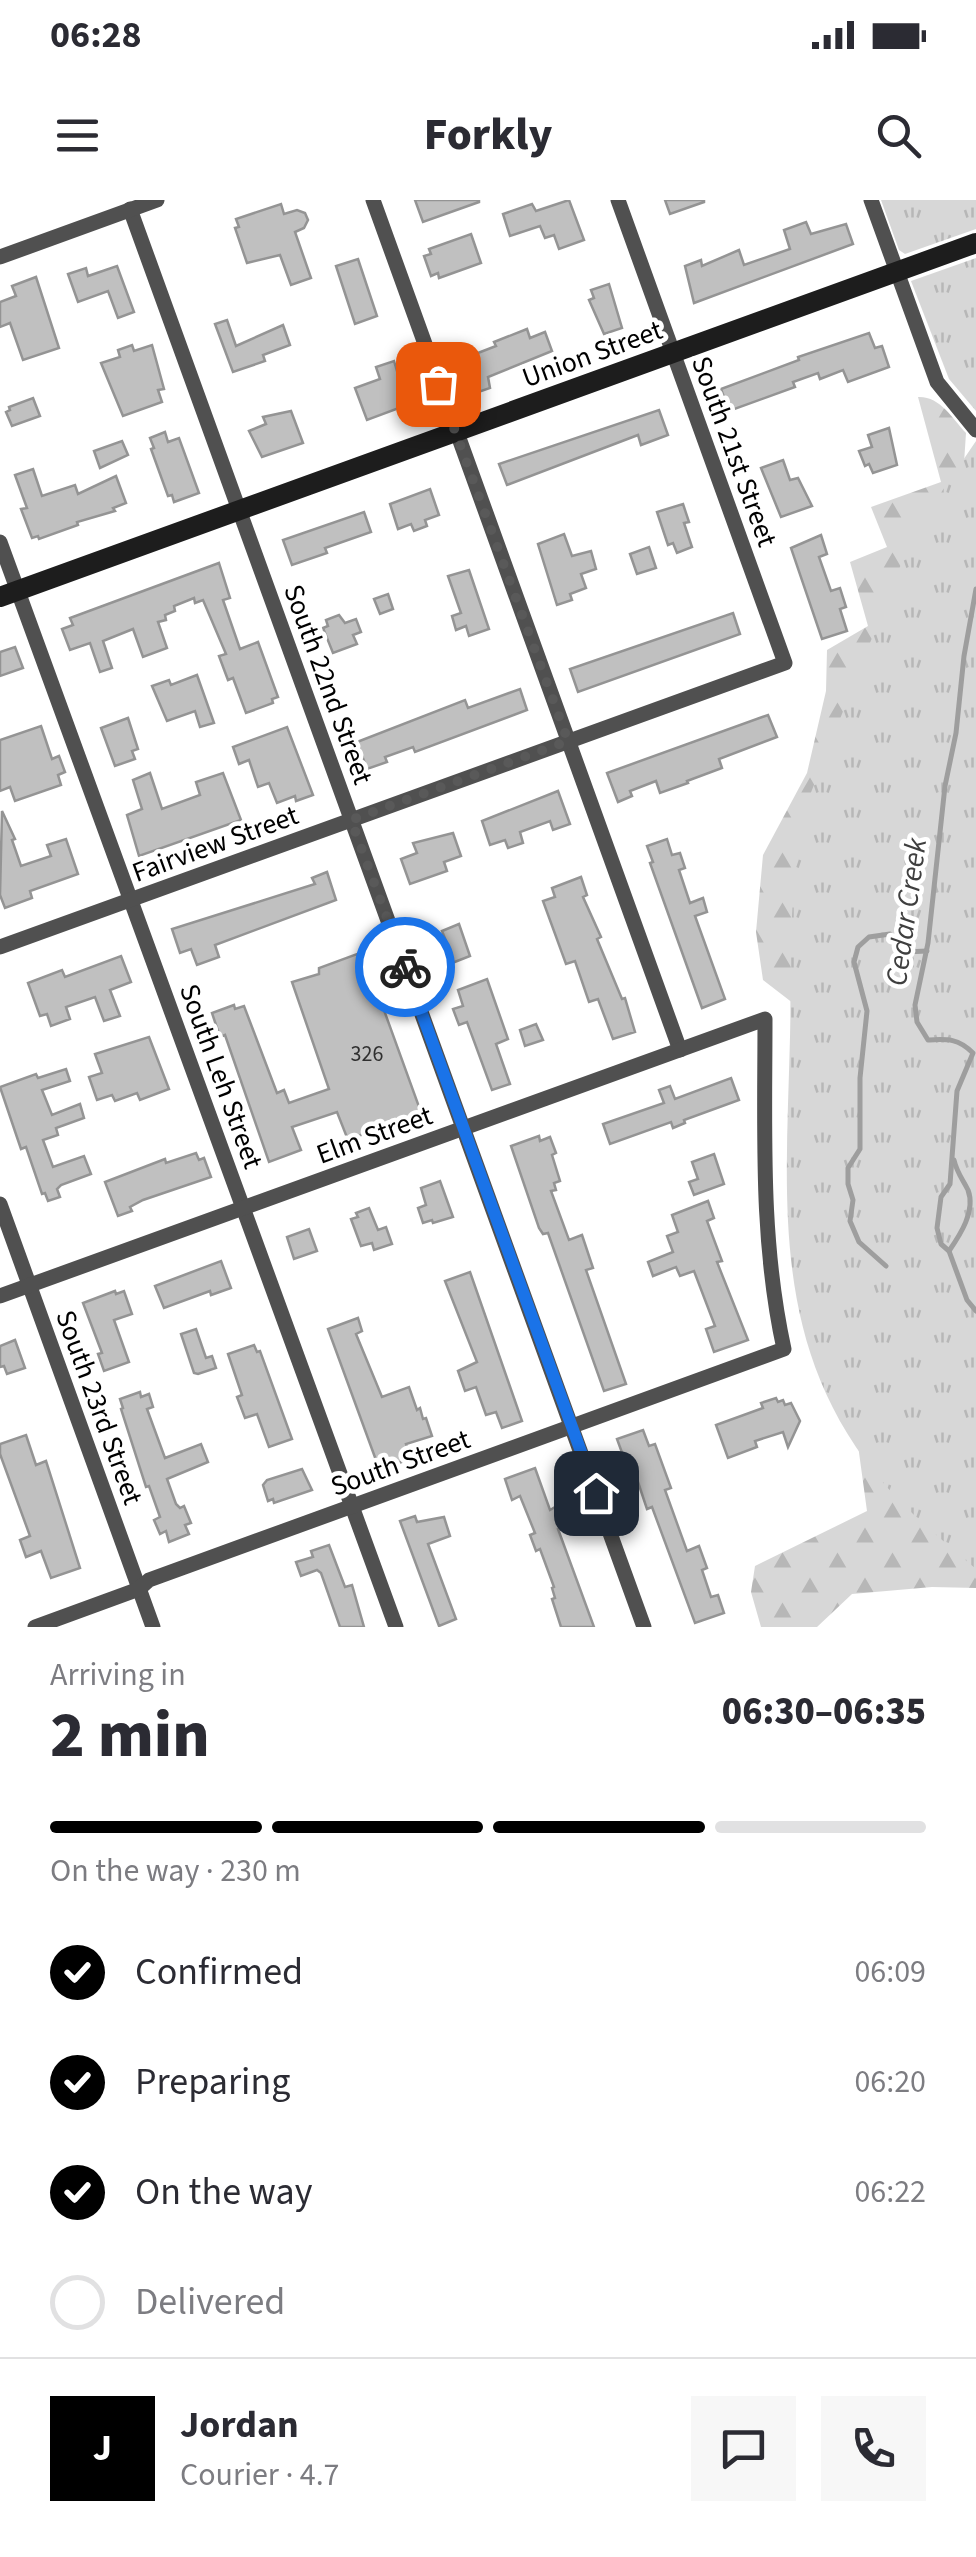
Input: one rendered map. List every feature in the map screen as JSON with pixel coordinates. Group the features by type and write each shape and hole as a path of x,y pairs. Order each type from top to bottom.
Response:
{"street":[{"path":"0,257 156,200"},
{"path":"373,200 680,1050"},
{"name":"South 21st Street","path":"618,200 784,662"},
{"path":"872,200 937,382 976,430"},
{"name":"South 22nd Street","path":"130,210 644,1627"},
{"name":"Union Street","path":"9,593 976,242"},
{"name":"South Leh Street","path":"0,542 9,593 131,900 396,1627"},
{"name":"Fairview Street","path":"0,947 784,662"},
{"name":"Elm Street","path":"0,1296 765,1019 765,1224 774,1305 784,1348"},
{"name":"South 23rd Street","path":"0,1204 153,1627"},
{"name":"South Street","path":"35,1627 139,1589 149,1580 784,1348"}],"green space":[{"path":"881,200 976,200 976,229 905,254 899,250"},
{"path":"976,258 976,411 949,379 911,281"},
{"path":"918,397 939,404 966,433 963,478 976,1324 976,1588 932,1587 852,1594 817,1627 761,1627 751,1592 755,1566 867,1511 798,1007 763,980 756,932 763,855 807,773 826,691 827,650 868,626 850,562 887,547 871,507 941,482"},
{"path":"976,441 976,1569 886,1486 848,1435 821,1382 803,1328 793,1273 787,1158 792,915 797,854 810,795 913,534"}],"building":[{"path":"415,200 479,200 479,202 423,222"},
{"path":"569,200 584,240 559,249 554,235 545,238 540,226 510,236 503,214 532,204 536,211"},
{"path":"665,200 704,200 704,202 670,214"},
{"path":"281,204 284,214 297,210 305,213 308,220 304,228 295,232 311,278 291,285 280,255 247,263 235,228 239,227 236,219"},
{"path":"806,222 811,234 846,224 853,244 694,303 685,266 701,260 702,266 739,250 744,265 790,249 784,230"},
{"path":"471,234 481,263 439,278 438,273 431,276 424,256 431,254 429,249"},
{"path":"358,259 377,316 355,324 336,266"},
{"path":"117,266 134,312 118,318 108,291 78,302 68,274 86,268 88,276"},
{"path":"36,277 59,348 23,360 10,323 0,327 0,302 16,296 12,286"},
{"path":"609,284 622,328 604,334 589,300 594,298 591,290"},
{"path":"227,320 236,346 283,325 290,345 263,355 265,361 233,372 215,324"},
{"path":"527,329 530,338 545,332 552,351 488,377 490,388 467,396 453,367 496,346 494,342"},
{"path":"869,333 875,348 882,346 889,367 848,382 843,370 820,379 818,373 793,382 795,387 729,411 721,389"},
{"path":"132,345 134,351 152,345 164,389 158,390 162,402 123,416 101,363 120,357 118,350"},
{"path":"394,361 407,405 367,420 355,388 380,379 376,367"},
{"path":"33,398 40,416 12,426 6,412 9,407"},
{"path":"659,410 668,435 641,445 638,435 507,485 499,464"},
{"path":"291,411 303,443 262,457 249,431 266,424 263,417"},
{"path":"889,428 897,465 873,473 859,451 872,447 868,435"},
{"path":"165,432 168,442 179,438 199,493 174,502 172,495 168,496 151,449 154,448 150,438"},
{"path":"122,441 128,455 100,468 94,451"},
{"path":"783,460 790,480 798,478 812,506 781,517 761,468"},
{"path":"33,469 42,496 75,485 78,494 116,476 126,503 113,508 115,511 77,522 78,525 32,538 21,509 27,508 15,475"},
{"path":"430,489 439,515 425,520 427,526 414,531 411,524 398,529 390,504"},
{"path":"683,504 692,547 677,553 673,543 668,545 657,512"},
{"path":"364,512 371,532 292,565 283,540"},
{"path":"564,534 572,556 591,551 596,569 581,574 586,588 570,594 572,600 557,605 538,544"},
{"path":"821,535 827,554 819,557 831,591 840,588 846,607 840,609 847,631 822,639 791,548"},
{"path":"649,547 656,568 637,574 630,554"},
{"path":"219,563 230,598 223,600 240,649 258,642 278,697 272,699 273,703 246,713 233,678 228,680 219,656 226,654 203,600 195,603 194,598 174,606 175,611 165,615 166,620 158,622 167,648 143,657 133,629 103,641 112,668 100,672 90,643 70,650 62,629 73,625 70,618"},
{"path":"469,570 489,629 469,636 466,626 456,630 452,616 461,613 448,576"},
{"path":"388,594 393,609 380,614 374,599"},
{"path":"733,613 740,634 578,692 570,669"},
{"path":"339,615 345,623 356,619 361,632 353,635 357,644 333,653 323,628 328,626 326,620"},
{"path":"15,647 23,668 0,676 0,652"},
{"path":"197,675 214,723 200,727 195,711 167,721 152,686 169,680 171,685"},
{"path":"520,689 527,710 415,752 413,747 385,757 387,762 367,769 357,742 465,700 468,708"},
{"path":"768,715 777,737 719,759 722,768 688,783 660,793 656,781 630,791 632,796 618,802 607,773"},
{"path":"128,718 138,749 132,751 135,759 115,766 101,728"},
{"path":"41,726 52,759 59,756 65,772 58,775 61,785 15,801 10,787 0,791 0,740"},
{"path":"287,727 313,795 277,803 269,783 258,787 249,760 239,764 233,747"},
{"path":"150,773 162,809 200,795 196,782 223,773 241,820 139,856 127,815 142,809 133,780"},
{"path":"558,791 570,824 553,830 550,821 520,832 523,843 508,848 505,840 490,845 482,821"},
{"path":"2,811 15,839 12,840 21,866 51,856 47,845 66,839 78,874 30,891 32,898 5,908 0,895"},
{"path":"453,833 461,856 444,862 447,871 410,884 401,859 417,853 413,843"},
{"path":"667,839 672,855 680,853 685,868 679,870 690,903 703,898 707,912 695,916 725,999 702,1008 650,863 653,862 647,846"},
{"path":"327,872 336,900 215,945 219,957 197,965 191,949 180,953 172,929 315,884 312,878"},
{"path":"581,877 587,895 583,897 601,937 597,939 622,999 625,998 635,1032 613,1039 598,999 589,1002 575,961 566,964 543,901 555,897 552,888"},
{"path":"459,924 470,956 447,965 440,943 446,941 442,931"},
{"path":"364,955 422,1115 379,1133 377,1129 348,1140 337,1112 292,1127 301,1150 269,1162 225,1035 220,1037 212,1013 234,1005 235,1009 244,1006 277,1093 284,1090 289,1103 329,1089 292,982 319,974 319,968"},
{"path":"121,956 131,982 110,990 120,1016 104,1021 95,997 66,1007 70,1019 51,1026 47,1014 40,1016 28,983 62,970 65,977"},
{"path":"487,979 508,1039 496,1044 510,1084 492,1090 467,1022 459,1025 453,1009 463,1006 458,990"},
{"path":"536,1024 543,1040 525,1046 520,1030"},
{"path":"149,1037 169,1089 140,1100 137,1093 115,1101 112,1095 97,1100 89,1077 102,1073 95,1054"},
{"path":"66,1069 70,1081 42,1090 52,1115 80,1104 84,1118 56,1128 58,1135 43,1140 53,1167 84,1156 91,1174 61,1185 57,1189 60,1197 48,1201 26,1147 21,1149 0,1087 36,1074 38,1078"},
{"path":"731,1078 739,1100 684,1120 685,1123 673,1128 671,1122 610,1144 603,1124 664,1103 659,1090 670,1086 675,1099"},
{"path":"539,1136 540,1141 550,1137 556,1153 552,1155 560,1181 554,1183 556,1190 551,1191 569,1240 582,1235 593,1268 586,1270 626,1384 604,1391 548,1233 543,1234 539,1228 511,1146"},
{"path":"196,1153 199,1160 204,1158 211,1177 143,1200 130,1207 132,1211 118,1216 105,1182 165,1159 166,1163"},
{"path":"714,1154 724,1184 694,1195 689,1182 698,1179 692,1162"},
{"path":"440,1181 453,1217 423,1223 418,1208 426,1205 421,1188"},
{"path":"708,1201 714,1218 707,1221 722,1261 717,1262 748,1340 714,1352 706,1329 715,1326 694,1271 680,1276 676,1267 653,1276 648,1262 673,1252 667,1236 678,1232 672,1215"},
{"path":"369,1208 378,1230 386,1227 392,1244 374,1250 372,1243 361,1246 351,1219"},
{"path":"309,1229 317,1251 294,1259 287,1237"},
{"path":"221,1261 231,1288 211,1295 210,1291 164,1308 155,1286"},
{"path":"470,1272 522,1421 502,1428 496,1412 486,1415 476,1387 465,1391 458,1371 477,1362 445,1281"},
{"path":"124,1291 132,1314 114,1320 129,1362 104,1371 98,1354 102,1353 83,1303"},
{"path":"358,1318 362,1331 356,1334 382,1397 409,1387 432,1436 406,1444 411,1458 380,1471 328,1329"},
{"path":"196,1329 206,1358 212,1356 216,1368 198,1374 194,1373 181,1334"},
{"path":"15,1340 25,1368 7,1374 4,1366 0,1367 0,1346"},
{"path":"254,1345 260,1351 292,1439 269,1447 257,1414 245,1418 237,1397 242,1395 228,1354"},
{"path":"140,1392 141,1397 149,1394 153,1407 147,1409 165,1458 201,1444 208,1462 167,1479 176,1504 184,1506 191,1523 185,1525 189,1534 169,1542 166,1531 160,1534 154,1520 160,1517 121,1409 120,1399"},
{"path":"776,1398 785,1405 791,1403 800,1421 788,1447 783,1432 755,1441 757,1447 728,1458 716,1425 763,1408 761,1403"},
{"path":"643,1430 649,1446 655,1444 671,1488 665,1490 687,1551 699,1546 711,1597 718,1595 724,1613 695,1623 652,1507 647,1509 633,1467 628,1469 617,1439"},
{"path":"26,1435 36,1465 46,1461 80,1568 51,1578 41,1551 26,1557 20,1540 30,1536 0,1454 0,1444"},
{"path":"535,1468 550,1510 555,1507 562,1527 558,1529 594,1627 561,1627 552,1599 554,1587 540,1549 536,1551 530,1535 535,1533 520,1496 512,1500 505,1479"},
{"path":"302,1469 312,1490 274,1503 273,1499 268,1501 263,1485 267,1480"},
{"path":"415,1516 417,1522 444,1517 450,1536 428,1544 456,1619 439,1626 400,1521"},
{"path":"329,1545 345,1587 352,1585 364,1627 340,1627 321,1573 317,1570 301,1576 296,1562 313,1557 311,1551"}],"waterway":[{"name":"Cedar Creek","path":"976,589 945,786 928,943 915,1005 917,1022 928,1040 952,1040 973,1053 957,1091 950,1184 941,1197 937,1228 967,1300 976,1311"},
{"path":"886,1266 859,1242 850,1221 853,1200 848,1168 860,1149 860,1078 867,1011 854,962 858,947 869,937 890,934 905,952 927,951"},
{"path":"949,1251 966,1222 970,1206 968,1190 954,1160"}],"way so far":[{"path":"405,967 351,820 568,741 438,384"}],"route":[{"path":"405,967 596,1493"}]}
